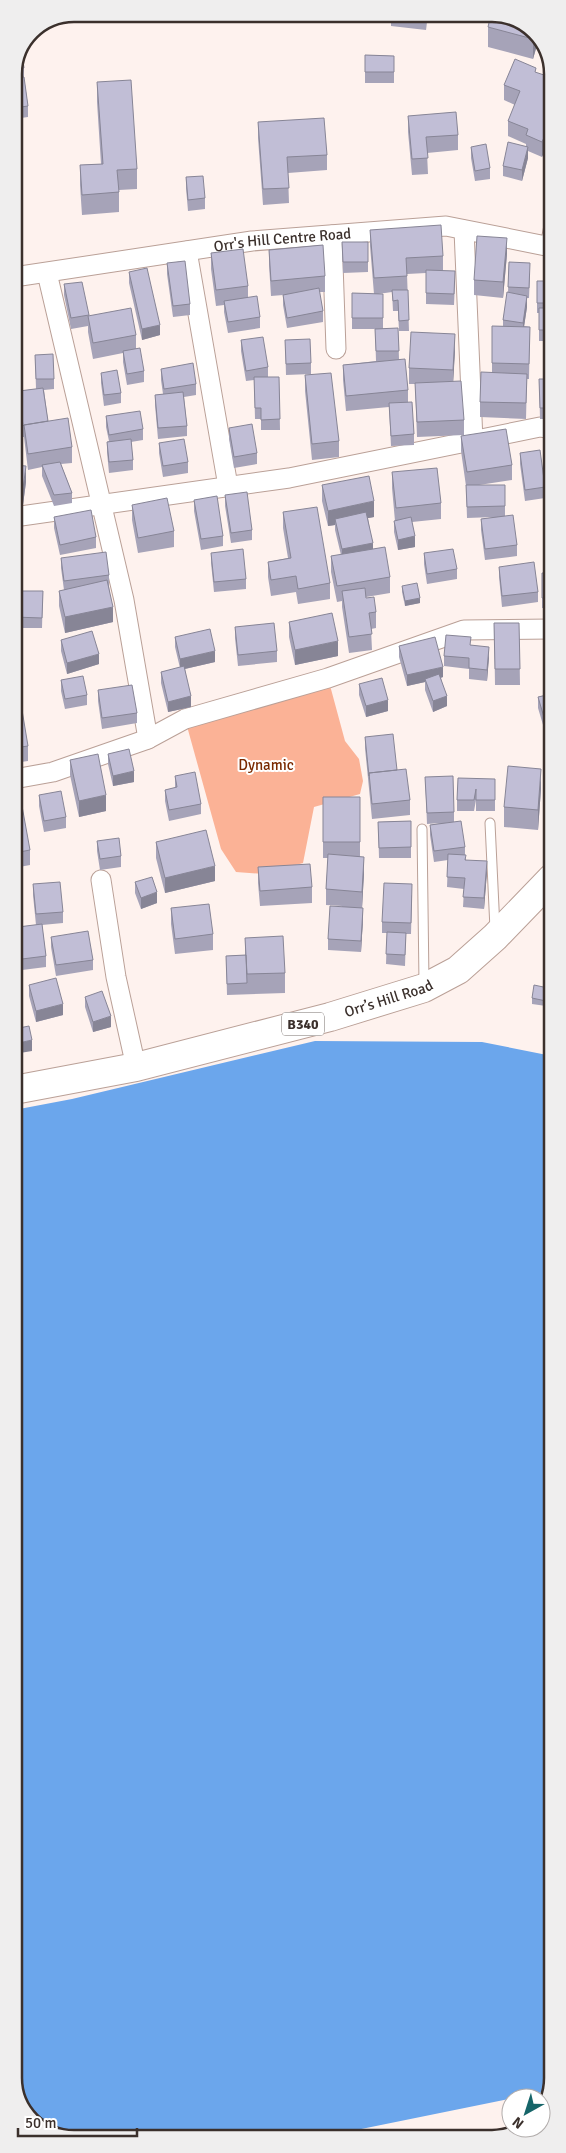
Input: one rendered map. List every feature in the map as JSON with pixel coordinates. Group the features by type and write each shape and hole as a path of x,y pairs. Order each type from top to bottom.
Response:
{"main road":[{"name":"Orr’s Hill Road","path":"22,1088 136,1067 330,1017 424,988 458,970 495,937 544,886"}],"street":[{"name":"Orr's Hill Centre Road","path":"22,276 252,241 446,226 544,245"},
{"path":"464,230 474,441"},
{"path":"332,235 336,349"},
{"path":"187,251 228,486"},
{"path":"48,273 124,600 148,738"},
{"path":"22,516 288,478 544,428"},
{"path":"22,778 53,772 148,738 185,719 328,678 464,630 544,628"},
{"path":"101,880 116,977 136,1067"}],"lane":[{"path":"490,823 495,937"},
{"path":"422,828 424,988"}],"green space":[{"name":"Dynamic","path":"328,678 345,741 359,759 363,781 360,794 314,807 303,863 264,874 236,872 221,849 185,719"}],"water":[{"path":"315,1041 482,1042 544,1054 544,2078 542,2088 501,2088 501,2101 356,2130 71,2130 61,2129 49,2124 40,2118 29,2104 22,2078 22,1108 72,1099"}],"building":[{"path":"489,23 505,24 517,29 529,38 488,27"},
{"path":"365,55 394,56 394,72 365,72"},
{"path":"515,59 536,68 535,72 544,75 544,137 542,142 526,135 528,129 508,121 520,91 504,85"},
{"path":"22,77 24,77 28,106 22,107"},
{"path":"131,80 137,169 117,170 119,192 82,195 80,165 103,164 97,82"},
{"path":"456,112 458,135 426,137 428,158 412,159 408,116"},
{"path":"324,118 327,155 287,157 289,188 263,189 258,122"},
{"path":"508,142 528,147 522,170 503,166"},
{"path":"486,144 490,168 475,171 471,147"},
{"path":"203,176 205,198 188,200 186,177"},
{"path":"441,225 443,256 406,258 407,276 374,278 370,230"},
{"path":"477,236 507,238 503,282 474,280"},
{"path":"342,242 368,242 368,262 343,262"},
{"path":"323,245 325,276 271,281 269,250"},
{"path":"243,249 248,286 216,290 211,253"},
{"path":"185,261 190,304 173,306 167,263"},
{"path":"509,262 530,263 529,288 508,287"},
{"path":"147,268 160,325 142,329 129,272"},
{"path":"426,270 455,271 454,294 426,293"},
{"path":"537,281 544,281 544,303 537,303"},
{"path":"82,282 89,315 71,318 64,284"},
{"path":"319,288 323,311 287,318 283,295"},
{"path":"392,290 408,290 409,320 399,321 398,300 393,301"},
{"path":"507,292 527,296 523,323 503,320"},
{"path":"352,293 383,294 383,318 352,318"},
{"path":"257,296 260,317 228,322 224,301"},
{"path":"131,308 136,335 93,343 88,316"},
{"path":"539,308 544,308 544,330 539,330"},
{"path":"492,326 530,327 529,364 492,363"},
{"path":"398,328 399,351 376,351 375,329"},
{"path":"411,332 455,334 453,370 409,368"},
{"path":"263,337 268,367 246,371 241,340"},
{"path":"310,339 311,363 286,364 285,340"},
{"path":"140,348 144,371 127,374 123,351"},
{"path":"53,354 54,379 36,379 35,355"},
{"path":"405,359 408,390 346,396 343,365"},
{"path":"193,363 196,384 164,389 161,369"},
{"path":"117,370 121,393 104,395 101,373"},
{"path":"481,372 527,374 526,403 480,402"},
{"path":"331,373 339,441 312,444 305,375"},
{"path":"254,377 279,377 280,419 261,420 261,408 255,408"},
{"path":"539,379 544,379 544,408 540,408"},
{"path":"461,381 464,420 417,422 415,383"},
{"path":"43,388 48,421 23,426 22,391"},
{"path":"183,392 187,426 158,428 155,395"},
{"path":"412,402 414,434 391,436 389,403"},
{"path":"140,411 143,429 109,435 106,416"},
{"path":"68,418 72,447 28,454 24,425"},
{"path":"252,424 257,453 234,457 229,428"},
{"path":"506,429 512,465 467,472 461,436"},
{"path":"131,439 133,460 109,462 107,442"},
{"path":"184,439 188,462 163,466 159,443"},
{"path":"540,450 544,487 525,490 520,453"},
{"path":"60,462 72,493 54,495 42,465"},
{"path":"22,466 26,466 22,496"},
{"path":"437,468 441,503 396,508 392,472"},
{"path":"369,476 374,501 328,511 322,485"},
{"path":"466,485 505,485 505,506 467,507"},
{"path":"247,492 252,530 231,533 225,495"},
{"path":"217,496 223,536 201,539 194,500"},
{"path":"167,498 174,531 138,538 132,505"},
{"path":"317,507 330,583 298,589 296,576 271,580 268,562 291,558 283,512"},
{"path":"91,510 96,537 60,545 54,517"},
{"path":"366,512 373,543 342,549 335,519"},
{"path":"513,515 517,545 485,549 481,519"},
{"path":"411,517 415,536 398,540 394,521"},
{"path":"385,547 390,577 337,586 331,556"},
{"path":"243,549 246,579 214,582 211,553"},
{"path":"453,549 457,569 427,574 424,553"},
{"path":"106,552 109,575 64,581 61,558"},
{"path":"534,562 538,592 502,596 499,567"},
{"path":"542,573 544,573 544,598 542,598"},
{"path":"107,580 113,607 65,617 59,591"},
{"path":"417,583 420,598 405,601 402,586"},
{"path":"365,588 366,598 374,597 376,612 369,613 372,634 349,637 342,591"},
{"path":"22,591 43,591 42,618 22,617"},
{"path":"332,613 338,641 295,650 289,622"},
{"path":"274,623 277,651 238,655 235,627"},
{"path":"494,623 519,623 520,669 495,669"},
{"path":"210,629 215,651 180,659 175,637"},
{"path":"92,631 99,654 67,663 61,640"},
{"path":"446,635 471,637 470,645 489,647 487,670 469,668 469,658 444,656"},
{"path":"435,637 443,667 407,675 399,646"},
{"path":"184,666 191,696 168,702 161,672"},
{"path":"439,674 447,696 433,701 425,679"},
{"path":"83,676 87,695 65,699 61,680"},
{"path":"382,678 388,700 366,706 359,684"},
{"path":"132,685 137,713 102,718 98,690"},
{"path":"544,696 544,717 538,697"},
{"path":"22,710 28,746 22,747"},
{"path":"393,734 397,770 369,773 369,776 365,737"},
{"path":"129,749 134,771 113,776 108,754"},
{"path":"98,754 106,795 79,801 70,760"},
{"path":"508,766 541,769 538,810 504,807"},
{"path":"406,769 410,800 372,804 369,773"},
{"path":"195,772 201,804 169,810 165,790 177,787 175,776"},
{"path":"453,776 454,812 427,813 425,777"},
{"path":"458,778 495,779 495,800 476,800 476,789 474,800 457,800"},
{"path":"61,791 66,817 44,821 39,795"},
{"path":"323,797 360,797 360,842 323,842"},
{"path":"22,806 30,850 22,852"},
{"path":"411,821 411,847 379,848 378,822"},
{"path":"461,821 465,847 434,851 430,825"},
{"path":"206,830 215,866 165,878 156,842"},
{"path":"119,838 121,856 100,859 97,841"},
{"path":"328,854 364,857 362,892 326,889"},
{"path":"448,854 466,855 465,860 487,861 484,898 463,897 465,878 447,877"},
{"path":"310,864 312,887 260,891 258,867"},
{"path":"152,877 157,892 141,898 135,882"},
{"path":"60,882 63,912 36,914 33,884"},
{"path":"384,883 412,884 411,923 382,922"},
{"path":"209,904 213,934 175,939 171,908"},
{"path":"330,906 363,908 361,941 328,939"},
{"path":"42,924 46,956 22,959 22,926"},
{"path":"88,931 93,960 56,965 51,937"},
{"path":"387,932 406,933 405,955 386,954"},
{"path":"283,936 285,973 247,974 245,938"},
{"path":"246,955 247,983 227,984 226,956"},
{"path":"56,978 63,1004 36,1011 29,985"},
{"path":"534,985 544,987 544,1001 532,998"},
{"path":"102,991 111,1016 93,1022 85,997"},
{"path":"29,1026 32,1040 22,1042 22,1027"}]}
